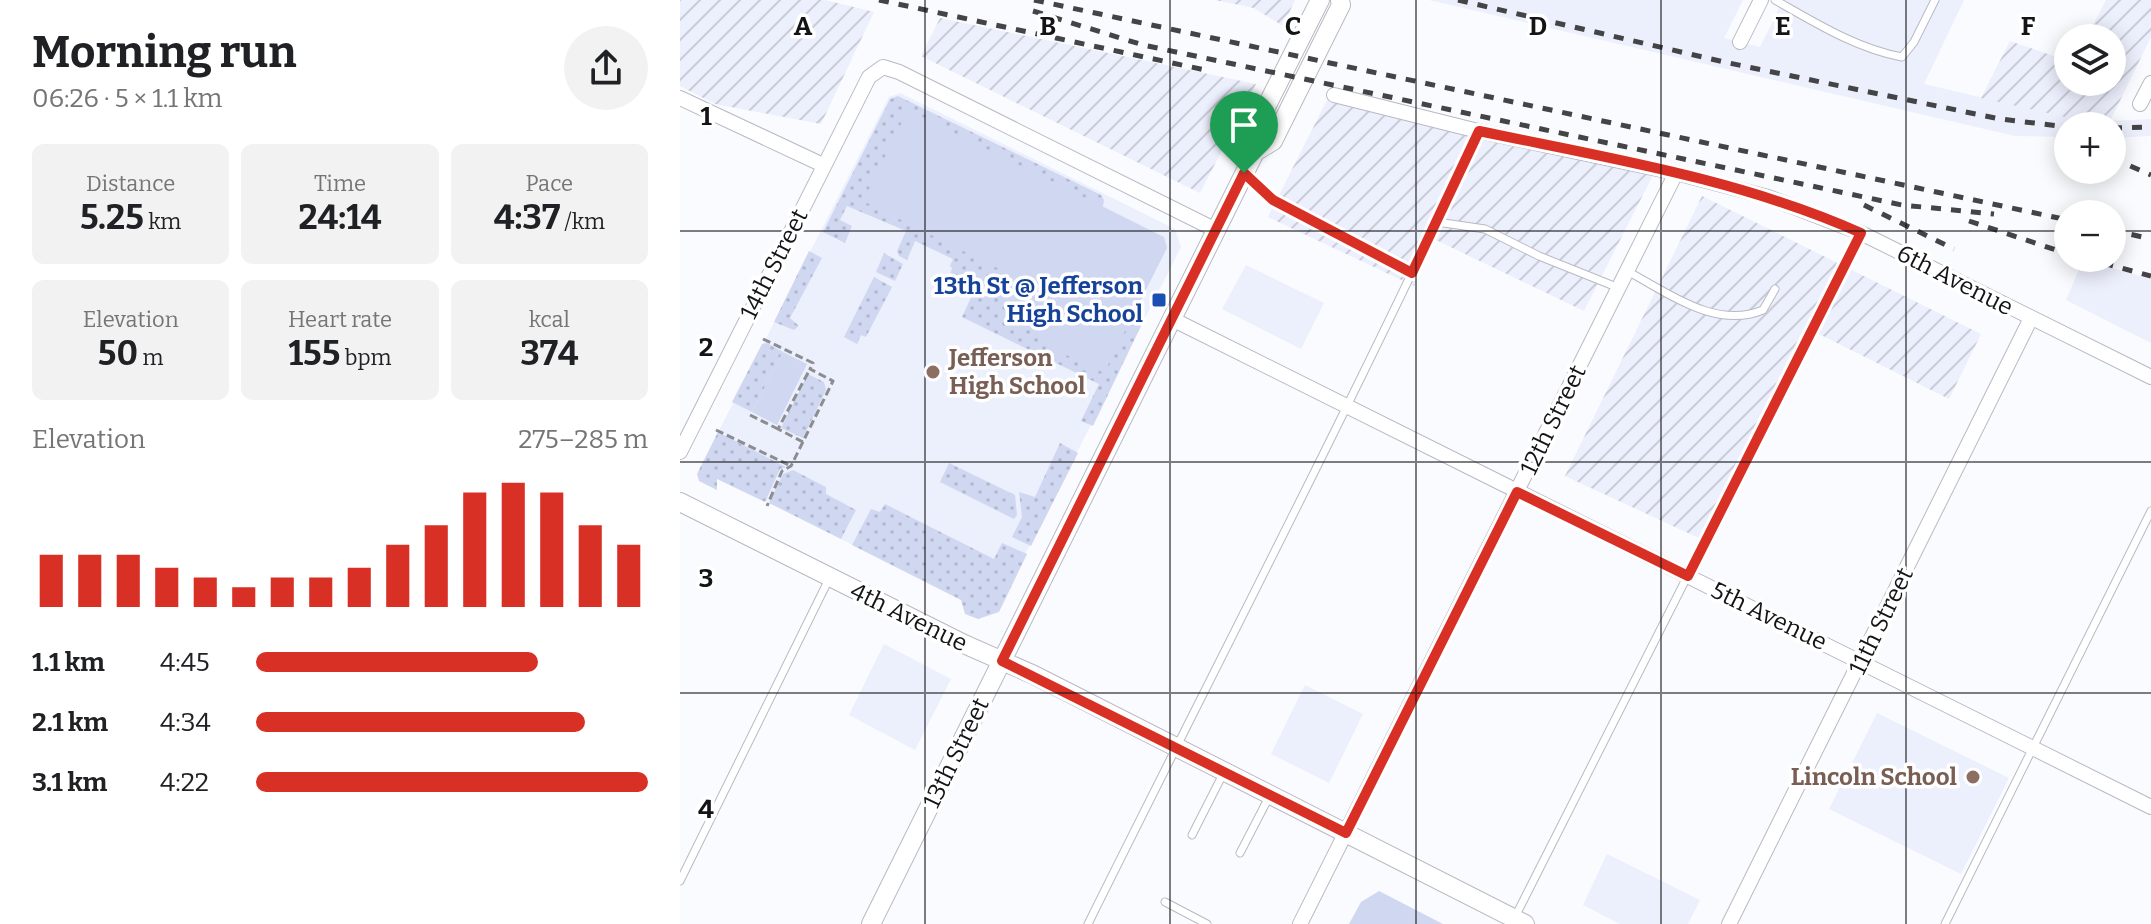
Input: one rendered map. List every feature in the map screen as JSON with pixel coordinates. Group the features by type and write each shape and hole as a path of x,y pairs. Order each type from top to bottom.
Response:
{"street":[{"name":"13th Street","path":"1255,152 1252,135 1320,0"},
{"name":"13th Street","path":"871,924 1244,173 1255,152 1273,141 1341,5 1340,0"},
{"path":"1740,42 1761,0"},
{"name":"14th Street","path":"680,452 869,77 883,67 899,72 1216,230"},
{"path":"2140,104 2151,83"},
{"name":"6th Avenue","path":"1334,95 1768,197 1861,233 2151,377"},
{"path":"680,98 823,165"},
{"name":"12th Street","path":"1300,924 1676,173"},
{"name":"11th Street","path":"1729,924 2031,318"},
{"name":"5th Avenue","path":"1172,319 2151,807"},
{"name":"4th Avenue","path":"680,502 1520,921"}],"lane":[{"path":"1775,0 1850,39 1902,57 1914,42 1935,0"},
{"path":"1088,924 1294,509 1348,407 1479,131"},
{"path":"1244,173 1273,200 1412,273"},
{"path":"1437,222 1485,229 1539,256 1619,288"},
{"path":"1520,921 1688,576 1861,233"},
{"path":"1627,271 1723,317 1763,310 1775,289"},
{"path":"1945,924 2151,511"},
{"path":"680,881 830,578"},
{"path":"1192,835 1224,772"},
{"path":"1240,853 1270,795"},
{"path":"1165,902 1207,924"}],"path":[{"path":"763,339 813,363 778,429"},
{"path":"767,506 782,471 791,466 833,381 810,369"},
{"path":"750,415 803,442"},
{"path":"716,430 791,466"}],"shaded area":[{"path":"680,0 825,0 874,12 821,124 715,104 680,86"},
{"path":"1215,0 1295,0 1283,26 1254,8"},
{"path":"1429,0 1743,0 1724,38 1760,47 1783,0 1964,0 1924,84 2054,114 2054,137 2015,136"},
{"path":"2106,0 2151,0 2151,37 2126,88 2126,24 2093,24"},
{"path":"940,18 1256,84 1200,193 921,56"},
{"path":"2010,41 2054,56 2054,96 2122,96 2114,112 2054,112 2054,115 1981,98"},
{"name":"Jefferson High School","path":"900,93 1175,229 1181,247 998,608 990,614 700,468 889,97"},
{"path":"898,96 1101,195 1104,200 1102,212 1114,316 1142,324 1093,426 1081,421 1099,384 962,317 974,291 949,278 953,259 915,241 907,260 899,256 897,251 906,231 847,206 840,220 852,226 845,243 823,232 890,99"},
{"path":"1327,100 1654,173 1584,311 1436,240 1414,286 1268,217"},
{"path":"908,110 1164,237 1167,248 1104,373 1051,347 1023,324 1012,309 1001,270 863,201"},
{"path":"2151,119 2151,136 2126,137 2126,120"},
{"path":"1702,196 1981,334 1949,399 1805,327 1701,539 1565,476"},
{"path":"809,251 822,258 790,318 799,326 794,330 774,322"},
{"path":"884,253 903,264 895,281 876,272"},
{"path":"1246,265 1324,303 1301,349 1222,309"},
{"path":"2078,272 2126,272 2151,279 2151,343 2066,300"},
{"path":"874,277 892,287 866,337 861,335 857,344 844,337"},
{"path":"767,343 783,352 752,412 732,402 762,344"},
{"path":"783,352 807,364 777,425 752,412"},
{"path":"808,374 824,382 826,390 803,438 781,428"},
{"path":"718,432 786,467 780,469 765,502 717,479 717,490 699,481 697,474"},
{"path":"1060,443 1078,453 1031,546 1012,537 1022,517 1019,492 1035,497"},
{"path":"949,463 1015,495 1017,515 1014,519 940,482"},
{"path":"793,470 826,487 826,494 856,510 841,539 769,503 783,474"},
{"path":"885,504 994,559 1002,543 1027,554 999,612 978,619 965,614 961,600 852,545 871,509 880,512"},
{"path":"884,644 951,679 915,750 849,715"},
{"path":"1305,685 1363,714 1329,783 1271,754"},
{"path":"1877,713 2009,778 1961,874 1829,809"},
{"path":"1607,854 1700,900 1688,924 1620,924 1583,905"},
{"path":"1379,891 1443,924 1349,924 1361,902"}],"railway":[{"path":"879,0 1205,70"},
{"path":"1034,0 2054,217"},
{"path":"1458,0 1724,62 2000,119 2054,125"},
{"path":"1033,11 1143,45 1902,205 1994,214"},
{"path":"2126,128 2151,127"},
{"path":"2126,164 2151,175"},
{"path":"1864,205 1954,249"},
{"path":"1969,221 2054,249"},
{"path":"2126,233 2151,239"},
{"path":"2126,269 2151,276"}],"place":[{"name":"13th St @ Jefferson High School","path":"1159,300"},
{"name":"Jefferson High School","path":"933,372"},
{"name":"Lincoln School","path":"1973,777"}],"route":[{"path":"1479,131 1738,188 1861,233 1688,576 1517,492 1346,833 1002,661 1244,173 1273,200 1412,273 1479,131"}]}
